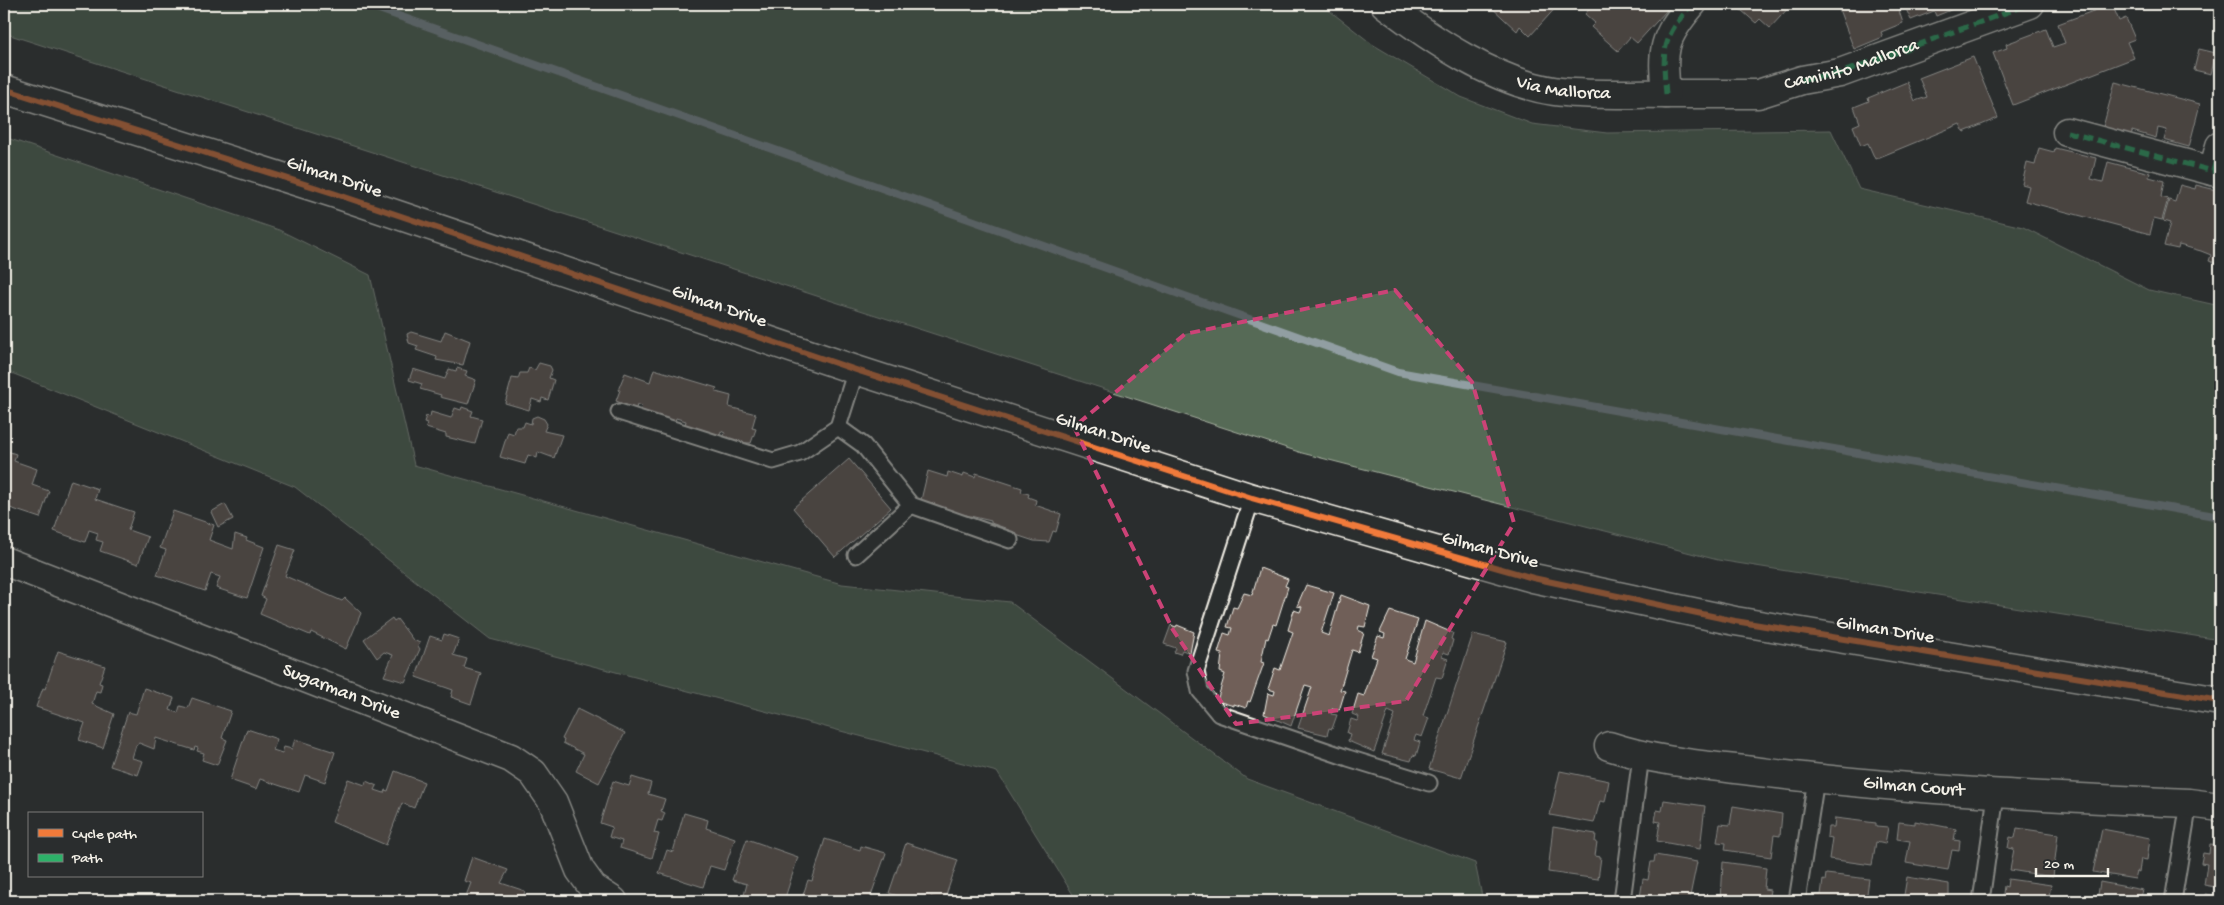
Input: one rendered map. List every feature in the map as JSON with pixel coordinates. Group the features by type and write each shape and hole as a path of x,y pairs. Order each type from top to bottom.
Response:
{"main road":[{"name":"Via Mallorca","path":"1385,4 1434,38 1497,74 1554,90 1666,94"},
{"path":"1666,94 1663,56 1674,26 1692,4"},
{"name":"Caminito Mallorca","path":"1666,94 1758,94 1802,80 1840,73 2030,4"},
{"name":"Gilman Drive","path":"4,89 333,193 856,370 1252,498 1572,588 1736,621 2220,701"},
{"path":"2067,132 2218,163"},
{"name":"Sugarman Drive","path":"4,561 511,758 533,773 553,802 580,870 593,888 613,901"},
{"name":"Gilman Court","path":"1609,746 1641,756 1816,779 1996,795 2190,803 2220,807"}],"lane":[{"path":"619,412 772,461 800,453 838,426 856,370"},
{"path":"838,426 863,445 912,505 1010,540"},
{"path":"1252,498 1196,671 1200,691 1220,714 1348,758 1429,783"},
{"path":"856,555 912,505"},
{"path":"1622,901 1641,756"},
{"path":"1797,901 1816,779"},
{"path":"1981,901 1996,795"},
{"path":"2173,901 2190,803"}],"highlighted area":[{"path":"1395,290 1472,382 1514,523 1406,701 1236,724 1173,630 1074,427 1185,334"}],"green space":[{"path":"4,4 1321,4 1372,44 1461,97 1532,124 1607,133 1831,130 1859,189 2023,227 2149,290 2220,306 2220,640 1718,560 1302,453 4,33"},
{"path":"4,137 279,230 370,275 414,465 842,584 1010,602 1247,779 1475,863 1483,901 1077,901 997,772 490,639 295,487 4,370"}],"building":[{"path":"1490,4 1559,4 1530,36 1520,26 1517,31"},
{"path":"1594,4 1660,4 1667,10 1637,43 1630,37 1618,51 1591,27 1595,23 1585,14"},
{"path":"1734,4 1792,4 1770,28 1760,19 1756,23"},
{"path":"1837,4 1963,5 1936,16 1934,11 1911,20 1906,9 1899,11 1903,23 1881,32 1883,37 1854,49"},
{"path":"2112,4 2119,21 2126,18 2135,39 2127,42 2134,58 2013,105 1993,53 2007,48 2006,44 2046,29 2053,47 2065,43 2058,24"},
{"path":"2199,49 2216,53 2211,74 2194,70"},
{"path":"1973,57 1998,118 1964,132 1960,124 1875,159 1868,143 1861,146 1853,126 1860,123 1854,107 1869,101 1868,98 1907,82 1915,101 1927,97 1919,78"},
{"path":"2115,82 2200,104 2189,147 2164,140 2167,130 2158,128 2156,138 2132,131 2131,138 2102,131"},
{"path":"2039,148 2054,152 2055,148 2096,158 2091,179 2103,182 2108,162 2150,173 2149,177 2164,181 2161,197 2168,199 2162,220 2154,218 2150,234 2025,201 2029,186 2022,184 2027,163 2035,165"},
{"path":"2180,185 2195,189 2196,185 2220,191 2220,264 2209,261 2211,255 2201,251 2179,245 2178,249 2164,246 2170,223 2163,221 2169,200 2175,202"},
{"path":"445,331 470,341 463,365 436,360 437,357 416,350 418,346 409,343 407,334 411,332 441,341"},
{"path":"539,363 550,366 552,370 549,378 554,380 548,400 542,398 541,402 532,399 529,410 505,403 512,378 518,379 520,373 527,373 529,368 535,370"},
{"path":"457,368 467,371 465,376 476,380 468,404 440,397 441,395 420,389 422,384 409,380 413,369 445,379 449,369 456,371"},
{"path":"654,369 717,388 716,392 731,396 729,407 756,414 752,428 756,429 751,443 738,443 723,438 725,433 721,431 719,438 684,428 686,421 676,418 674,424 640,412 642,406 637,404 636,409 616,401 625,373 650,382"},
{"path":"462,407 473,411 471,416 482,419 475,444 446,437 446,434 426,428 427,423 424,422 426,416 430,417 431,412 451,418 455,408 461,410"},
{"path":"537,416 544,419 547,424 544,431 562,435 554,458 538,452 537,458 528,455 525,464 500,457 508,432 514,434 516,427 523,427 525,422 531,424 532,418"},
{"path":"4,450 16,454 14,461 37,469 32,485 49,491 40,518 4,506"},
{"path":"849,459 891,508 835,557 793,508"},
{"path":"928,471 947,477 948,472 963,477 964,473 975,477 976,473 1022,488 1021,492 1029,494 1028,497 1036,500 1035,505 1061,514 1056,532 1053,531 1049,542 1034,541 1004,531 1005,528 991,523 991,521 966,515 965,518 927,505 928,503 921,500"},
{"path":"71,480 98,489 95,499 134,512 128,530 148,537 138,564 100,551 103,542 96,540 98,533 89,530 85,542 54,531"},
{"path":"225,504 233,519 218,527 211,512"},
{"path":"173,511 214,525 209,540 233,549 235,534 264,547 247,598 216,588 220,577 211,574 205,591 157,575 166,550 160,548"},
{"path":"279,545 295,550 285,576 342,601 345,598 361,613 346,649 311,632 310,635 260,614 266,599 261,596"},
{"path":"1260,568 1288,579 1285,586 1288,587 1276,625 1273,624 1268,639 1266,638 1261,662 1264,663 1246,708 1217,701 1225,674 1220,672 1222,654 1218,653 1224,633 1230,635 1232,628 1227,627 1233,607 1237,608 1244,593 1252,595"},
{"path":"1306,585 1334,593 1321,633 1329,636 1341,595 1370,606 1365,627 1359,626 1358,630 1364,633 1358,652 1352,650 1340,690 1345,691 1339,711 1332,709 1331,714 1337,715 1332,729 1329,728 1327,735 1298,728 1312,687 1305,685 1291,726 1264,714 1268,693 1274,695 1275,691 1268,689 1275,668 1280,670 1293,632 1288,630 1294,610 1300,612 1302,607 1297,606"},
{"path":"1390,611 1418,620 1405,659 1413,662 1425,621 1453,633 1449,654 1443,652 1442,657 1448,659 1442,678 1436,677 1423,716 1429,718 1422,737 1416,735 1414,740 1420,742 1416,756 1413,755 1411,761 1382,754 1395,714 1388,711 1374,752 1348,741 1350,734 1347,733 1351,719 1357,721 1359,717 1352,714 1358,694 1364,696 1377,658 1371,656 1378,636 1384,638 1385,634 1380,632"},
{"path":"392,618 394,621 397,619 413,640 420,643 418,646 420,649 405,682 384,676 393,655 384,652 377,658 364,639"},
{"path":"1171,625 1176,627 1177,625 1194,632 1190,653 1182,650 1180,654 1174,652 1176,648 1164,644"},
{"path":"444,634 459,639 453,655 467,659 464,668 481,673 471,704 451,697 453,690 416,677 430,636 442,640"},
{"path":"1473,634 1507,642 1461,778 1429,769"},
{"path":"58,651 105,666 99,683 102,684 100,692 96,691 92,704 114,714 103,748 79,740 85,723 36,707 43,688 45,689"},
{"path":"144,688 174,698 170,710 178,713 180,706 188,708 192,698 231,711 222,738 227,740 217,765 202,760 204,753 197,751 198,748 195,747 194,750 156,738 154,749 139,743 136,745 132,758 143,761 138,775 110,766 128,712 136,714"},
{"path":"577,709 625,733 599,783 576,771 584,754 563,743 564,740 562,739"},
{"path":"247,729 277,739 273,750 282,753 284,747 292,749 295,739 335,752 325,782 305,775 299,792 260,779 256,789 230,780"},
{"path":"395,771 424,782 414,808 402,803 386,845 332,822 348,779 365,785 366,781 377,786 375,790 384,793 385,790 388,791"},
{"path":"1560,771 1609,781 1605,802 1600,801 1594,823 1550,815"},
{"path":"632,777 651,783 648,794 665,799 661,811 665,813 662,821 658,820 654,833 659,834 652,858 620,848 622,841 609,837 612,827 600,823 613,781 629,786"},
{"path":"1664,800 1705,806 1700,849 1657,841 1660,822 1655,821 1657,810 1662,811"},
{"path":"1733,806 1782,814 1780,836 1774,835 1771,857 1725,850 1726,843 1717,842 1720,824 1730,825"},
{"path":"684,813 708,820 706,828 735,838 724,870 710,866 703,887 659,873 667,850 673,852"},
{"path":"1835,818 1876,823 1876,826 1888,827 1885,844 1876,842 1872,865 1829,859 1832,838 1827,837 1828,827 1834,827"},
{"path":"1915,821 1956,829 1954,840 1960,841 1959,851 1952,850 1948,870 1906,863 1910,841 1897,839 1899,822 1915,824"},
{"path":"1553,827 1596,834 1595,856 1601,857 1598,879 1548,872"},
{"path":"2017,828 2058,834 2053,877 2010,870 2014,849 2008,848 2010,837 2015,838"},
{"path":"2102,829 2150,838 2147,860 2141,859 2139,872 2137,871 2135,879 2093,872"},
{"path":"747,839 798,857 784,901 761,901 744,895 747,884 732,880"},
{"path":"825,839 860,850 861,846 886,853 869,901 801,901 808,880 812,881"},
{"path":"906,843 958,860 944,901 931,897 930,901 912,901 889,893"},
{"path":"2210,844 2220,845 2220,888 2204,885 2207,864 2201,863 2203,853 2209,854"},
{"path":"1655,855 1697,862 1689,901 1665,901 1640,897 1643,879 1648,880 1651,862 1654,862"},
{"path":"472,857 508,870 501,883 525,891 522,901 464,901 471,883 464,881"},
{"path":"1723,862 1766,868 1764,889 1770,890 1768,901 1721,901"},
{"path":"1826,874 1869,879 1866,901 1815,901 1816,895 1821,895 1823,880 1825,881"},
{"path":"1907,877 1949,884 1949,901 1903,901"},
{"path":"2008,879 2051,885 2048,901 2002,901 2004,886 2007,887"},
{"path":"2100,882 2143,890 2141,897 2144,898 2144,901 2097,901"},
{"path":"2205,894 2220,896 2220,901 2204,901"},
{"path":"1541,895 1574,901 1540,901"}],"waterway":[{"path":"365,4 1398,372 2220,517"}],"marked path":[{"path":"1666,94 1664,66 1666,45 1675,27 1692,4"},
{"path":"1802,80 1840,73 2030,4"},
{"path":"2067,132 2220,173"},
{"path":"2213,171 2220,146"}],"cycle path":[{"path":"4,89 333,193 856,370 1252,498 1533,578 1735,621 2220,701"}]}
